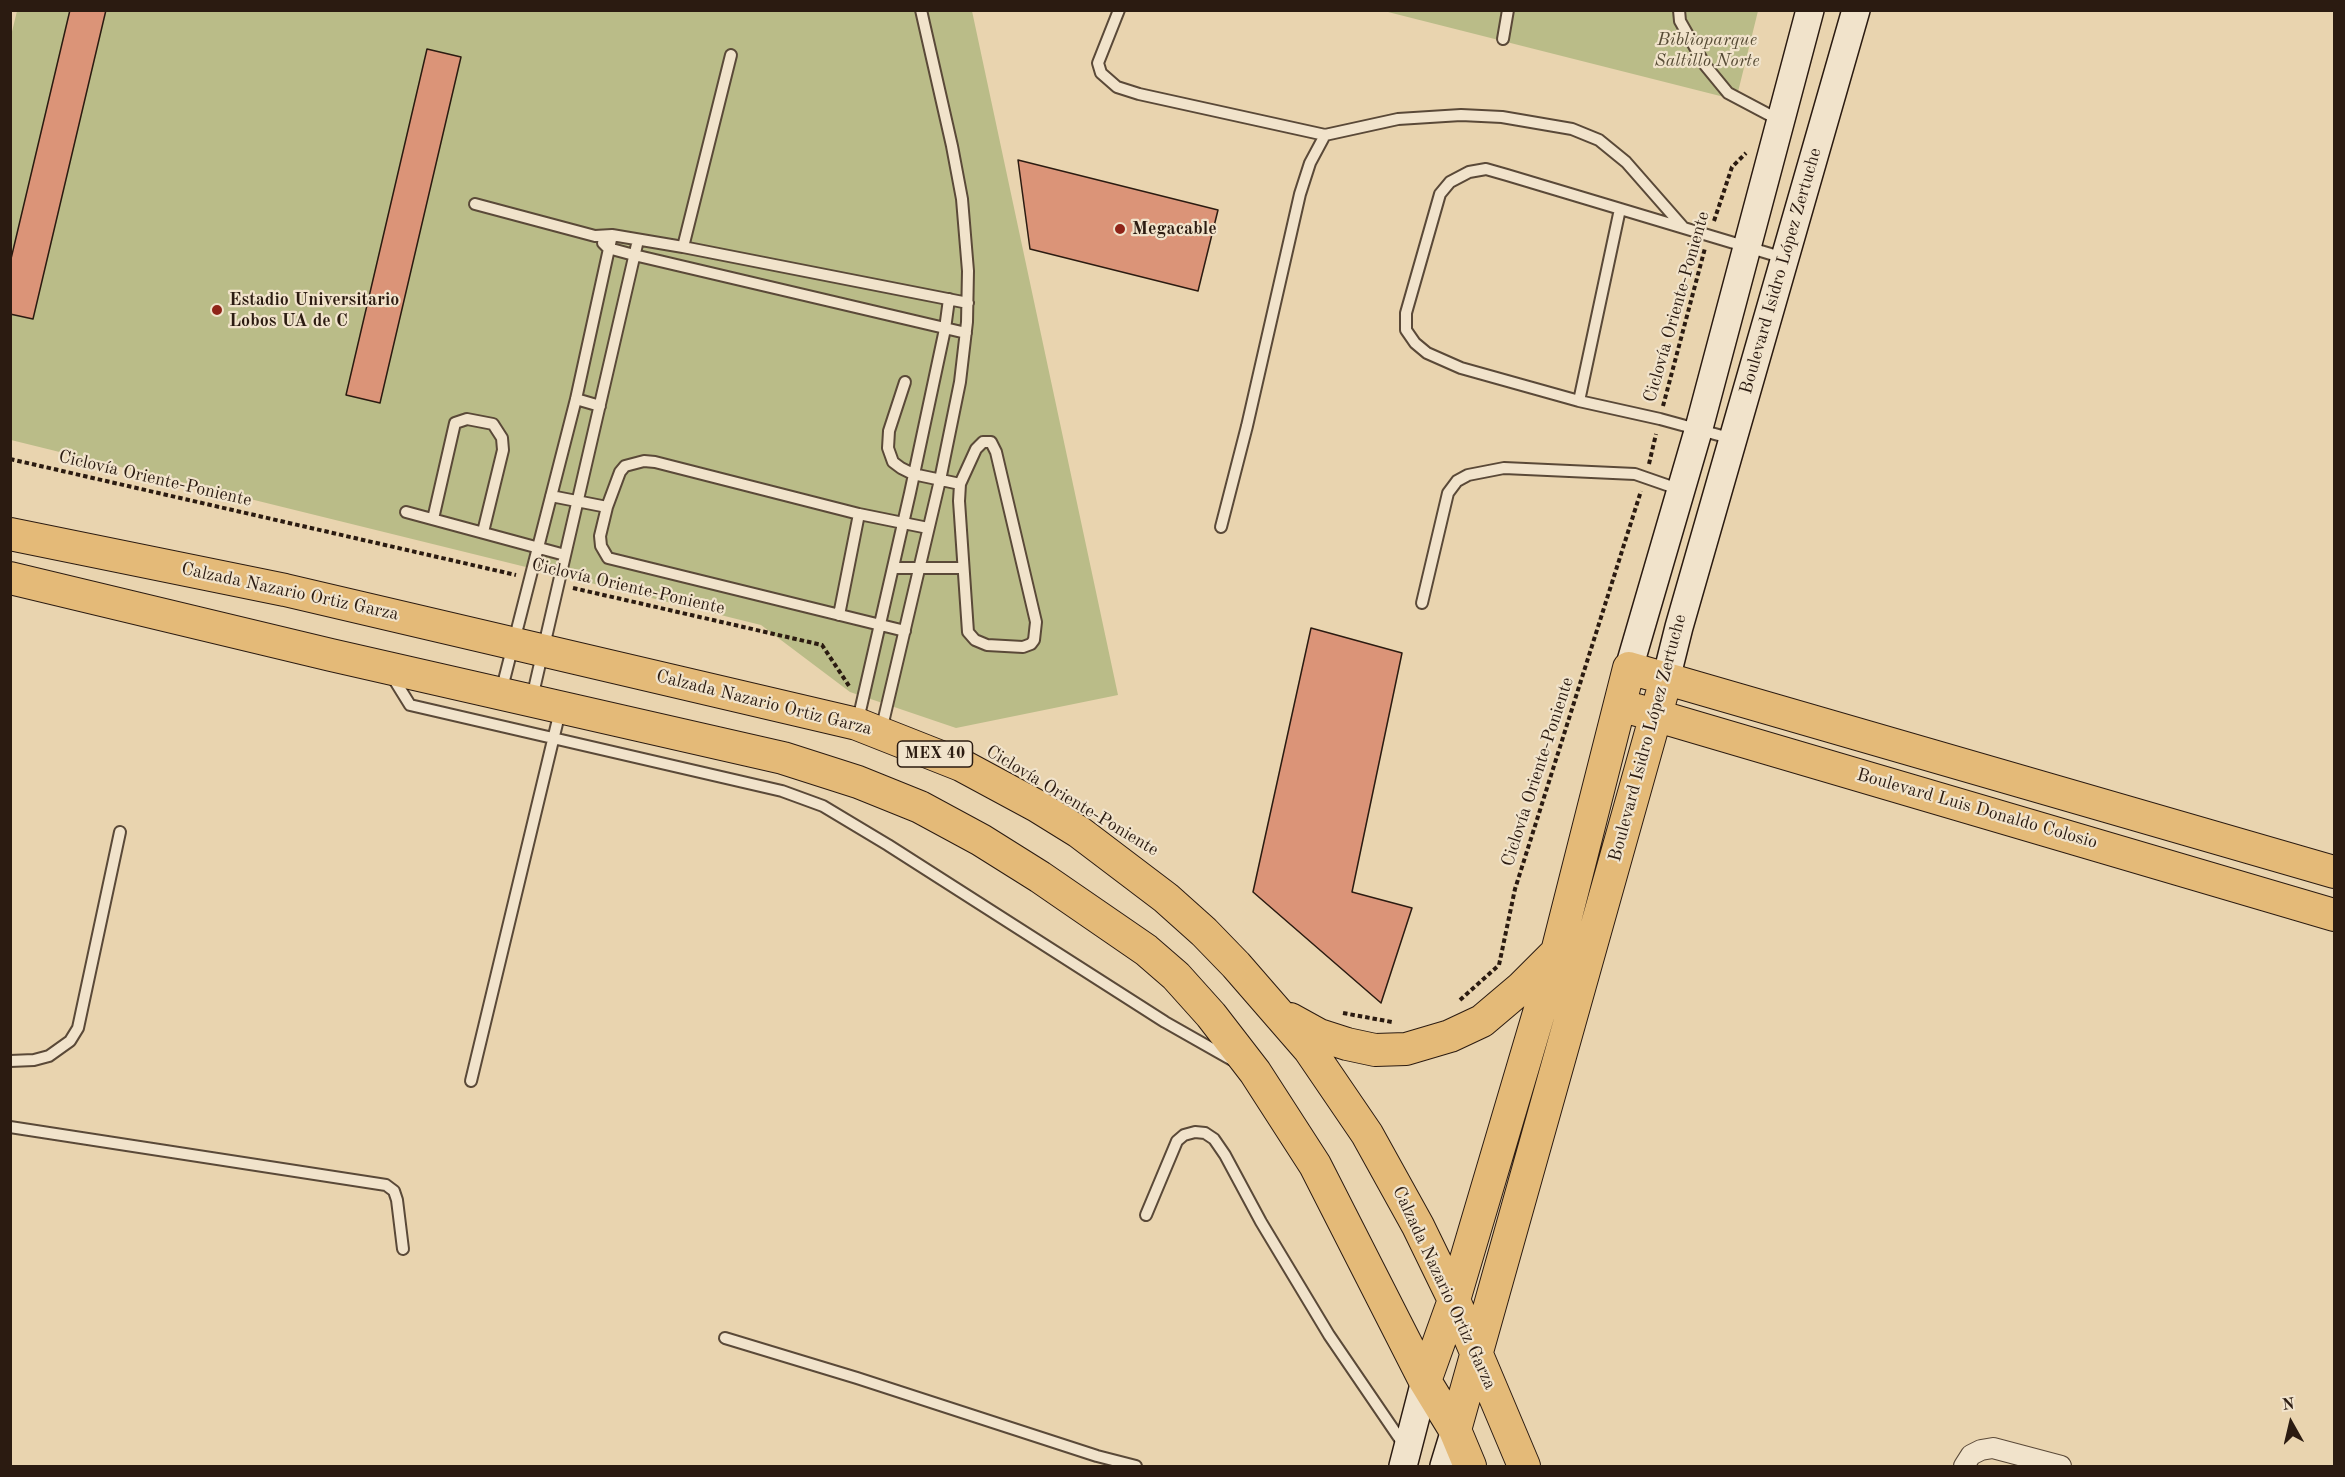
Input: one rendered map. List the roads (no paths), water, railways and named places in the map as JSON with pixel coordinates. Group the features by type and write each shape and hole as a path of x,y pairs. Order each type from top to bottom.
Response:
{"main road":[{"name":"Boulevard Isidro López Zertuche","path":"1406,1459 1425,1381 1454,1300 1557,952 1619,703 1699,428 1810,10"},
{"name":"Boulevard Isidro López Zertuche","path":"1444,1467 1679,627 1856,10"},
{"name":"Calzada Nazario Ortiz Garza","path":"10,534 285,590 867,720 1000,785 1079,832 1141,877 1204,932 1309,1049 1367,1134 1418,1226 1454,1300 1524,1467"},
{"path":"10,578 387,668 783,758 858,782 920,807 957,826 1040,877 1146,950 1176,976 1211,1016 1255,1072 1315,1165 1425,1381 1455,1430 1470,1467"},
{"path":"1629,668 2334,872"},
{"name":"Boulevard Luis Donaldo Colosio","path":"1619,703 1655,716 2331,905"},
{"path":"1278,1013 1318,1035 1347,1044 1375,1050 1406,1049 1450,1036 1482,1021 1521,988 1557,952"}],"street":[{"path":"1964,1467 1971,1455 1993,1448 2061,1467"}],"lane":[{"path":"867,720 905,631 940,480 960,382 966,333 968,303 962,199 921,10"},
{"path":"1119,10 1098,63 1101,73 1117,87 1138,94 1325,135 1398,119 1461,115 1512,118 1572,129 1599,140 1626,162 1684,229"},
{"path":"1503,39 1508,10"},
{"path":"1679,10 1680,21 1705,65 1728,93 1779,120"},
{"path":"683,248 731,55"},
{"path":"1221,527 1250,415 1300,194 1310,163 1325,135"},
{"path":"1734,439 1699,428 1579,401 1461,368 1427,353 1415,343 1406,330 1406,313 1440,194 1450,182 1469,172 1486,170 1784,258"},
{"path":"475,204 595,236 612,235 968,303"},
{"path":"1579,401 1620,209"},
{"path":"471,1081 554,738 528,645 529,578 576,399 612,235"},
{"path":"595,236 608,248 634,255 966,333"},
{"path":"500,693 528,645 558,585 638,240"},
{"path":"867,720 879,625 914,474 945,329 949,299"},
{"path":"905,382 889,432 888,448 893,462 914,474 960,484"},
{"path":"576,399 600,406"},
{"path":"433,519 455,423 467,419 493,424 502,438 503,450 483,532"},
{"path":"983,442 992,442 1036,622 1034,640 1023,647 987,645 971,636 966,623 960,484 976,449 983,442"},
{"path":"905,631 608,558 603,553 600,541 607,507 615,482 625,466 644,461 859,514 928,528"},
{"path":"1422,603 1448,493 1456,482 1468,475 1504,468 1635,474 1681,490"},
{"path":"552,496 607,507"},
{"path":"406,512 565,555"},
{"path":"839,615 859,514"},
{"path":"893,568 963,568"},
{"path":"387,668 410,705 782,791 823,806 888,844 1165,1022 1255,1072"},
{"path":"10,1061 34,1060 49,1056 70,1041 78,1028 120,832"},
{"path":"10,1127 386,1185 394,1191 397,1200 403,1249"},
{"path":"1146,1215 1177,1141 1184,1135 1194,1132 1205,1133 1214,1139 1329,1335 1406,1459"},
{"path":"725,1338 1136,1467"}],"place":[{"name":"Megacable","path":"1120,229"},
{"name":"Estadio Universitario Lobos UA de C","path":"217,310"}],"park label":[{"name":"Biblioparque Saltillo Norte","path":"1707,50"}]}
